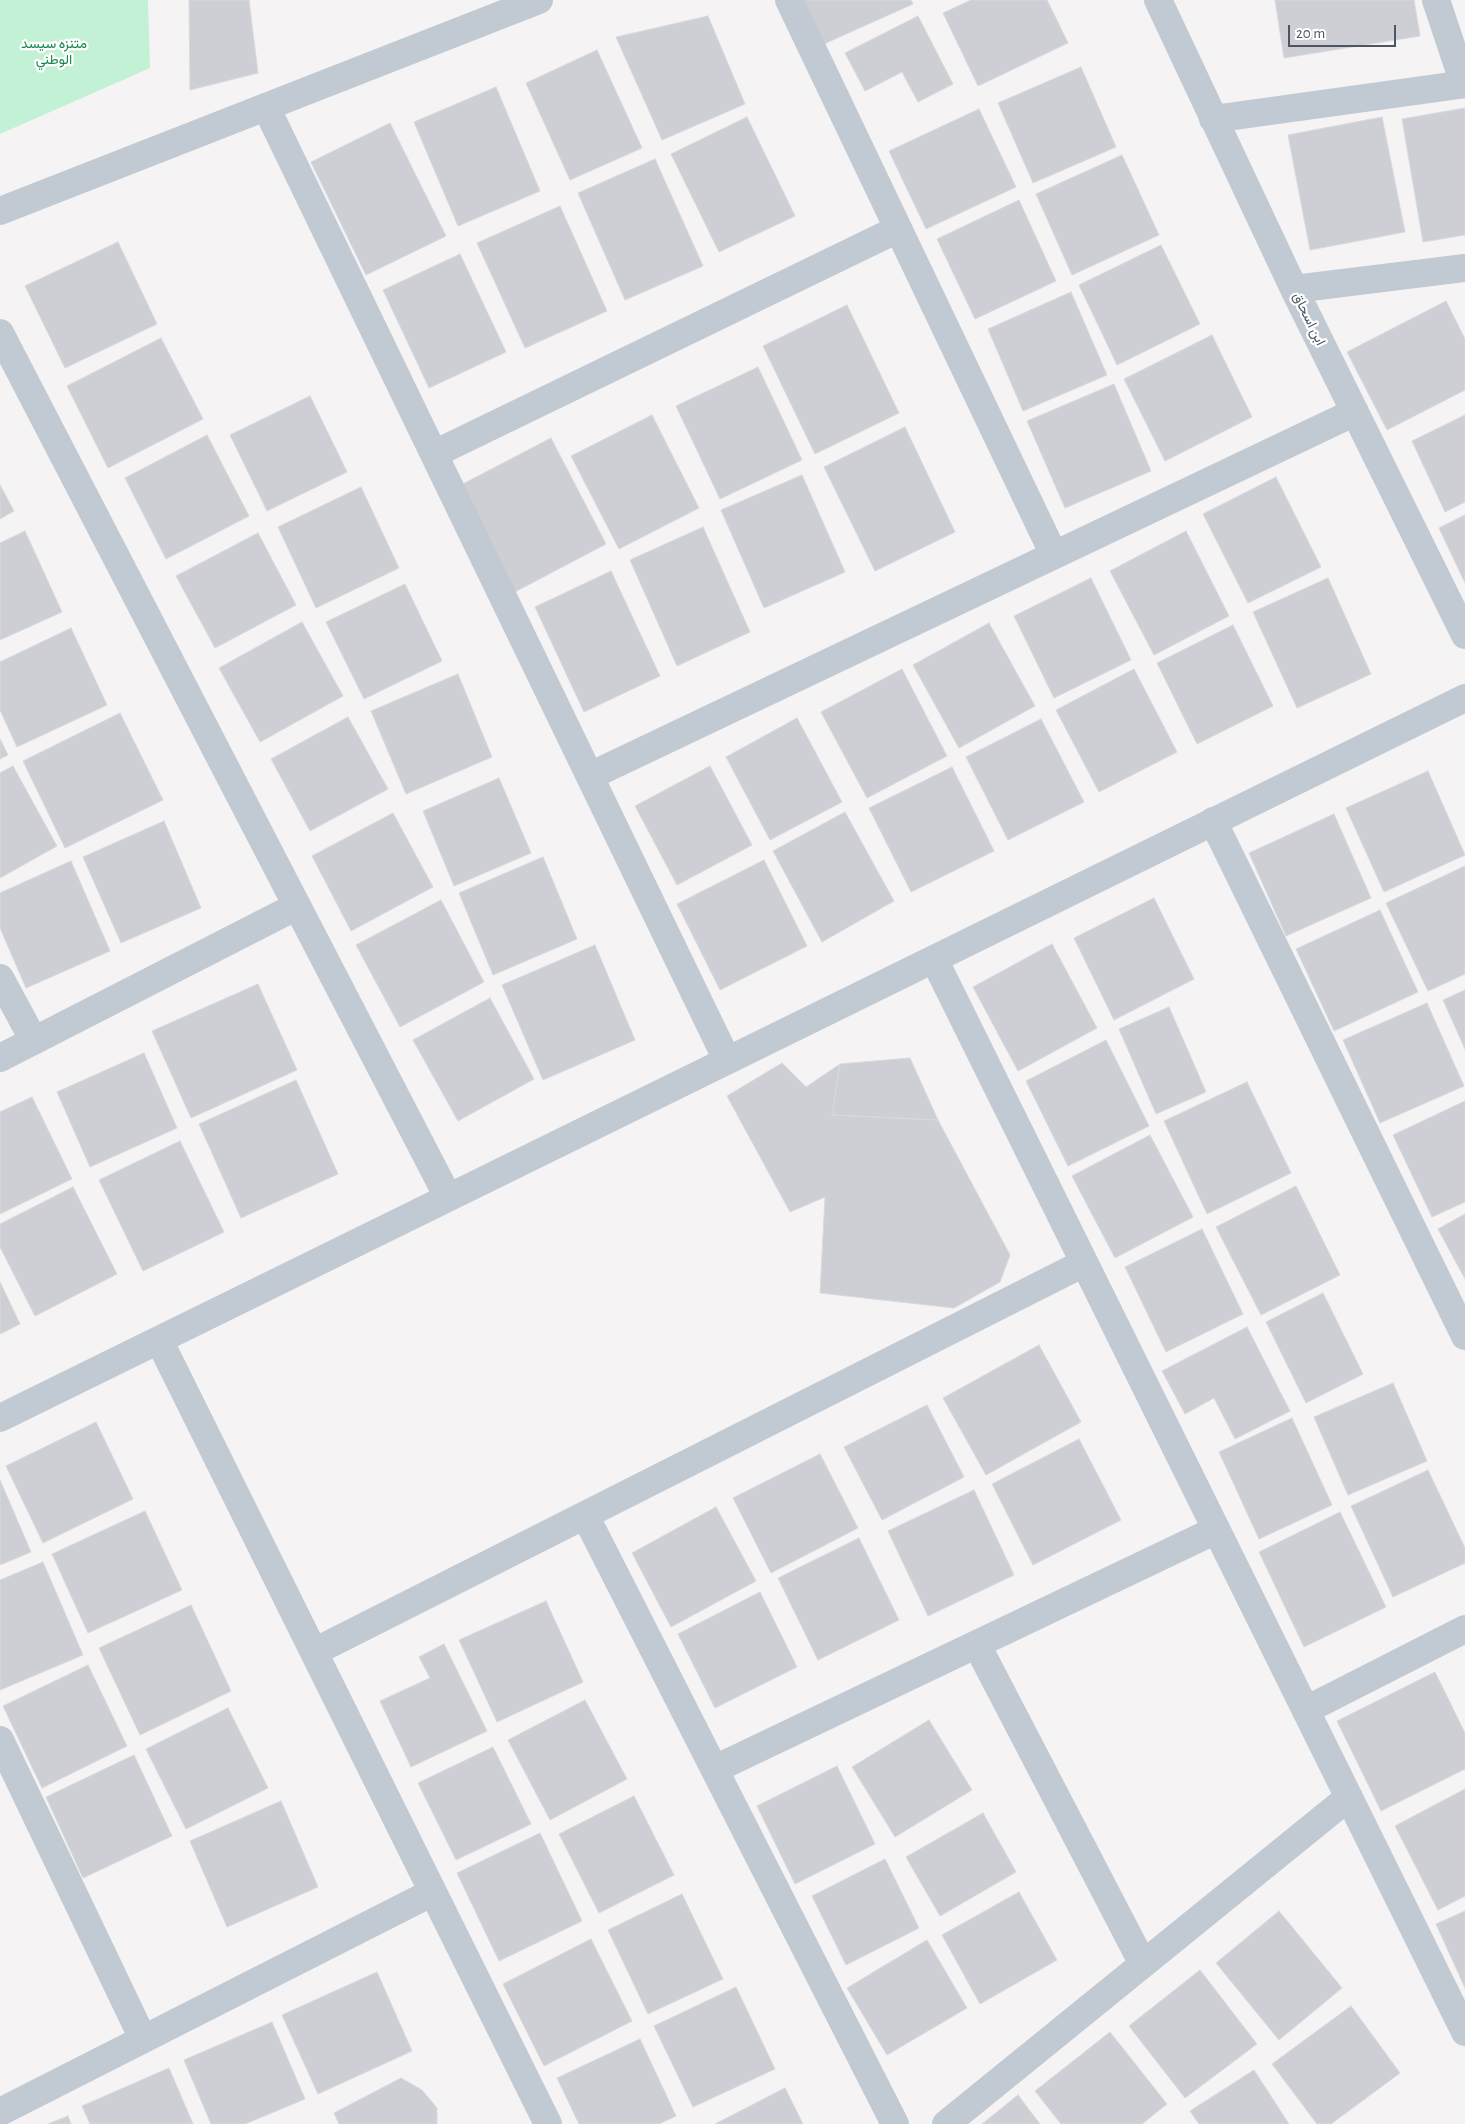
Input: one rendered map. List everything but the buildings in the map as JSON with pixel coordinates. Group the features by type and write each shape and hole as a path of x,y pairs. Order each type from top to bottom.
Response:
{"street":[{"path":"0,211 266,107 507,6 539,0"},
{"path":"789,0 1054,555"},
{"name":"ابن اسحاق","path":"1158,0 1294,289 1465,635"},
{"path":"1214,119 1464,84 1436,0"},
{"path":"266,107 727,1060"},
{"path":"434,454 898,229"},
{"path":"1294,289 1465,268"},
{"path":"0,333 448,1197"},
{"path":"590,776 1355,412"},
{"path":"0,1418 1465,698"},
{"path":"1213,822 1465,1336"},
{"path":"0,1058 298,906"},
{"path":"934,959 1465,2032"},
{"path":"0,978 34,1041"},
{"path":"314,1652 1084,1263"},
{"path":"159,1340 548,2124"},
{"path":"585,1515 895,2124"},
{"path":"715,1769 1216,1530"},
{"path":"1306,1710 1465,1629"},
{"path":"977,1645 1143,1964"},
{"path":"0,1740 7,1772 143,2039"},
{"path":"946,2124 1349,1797"},
{"path":"0,2112 433,1892"}],"green space":[{"name":"متنزه سيسد الوطني","path":"0,0 148,0 150,68 0,134"}]}
